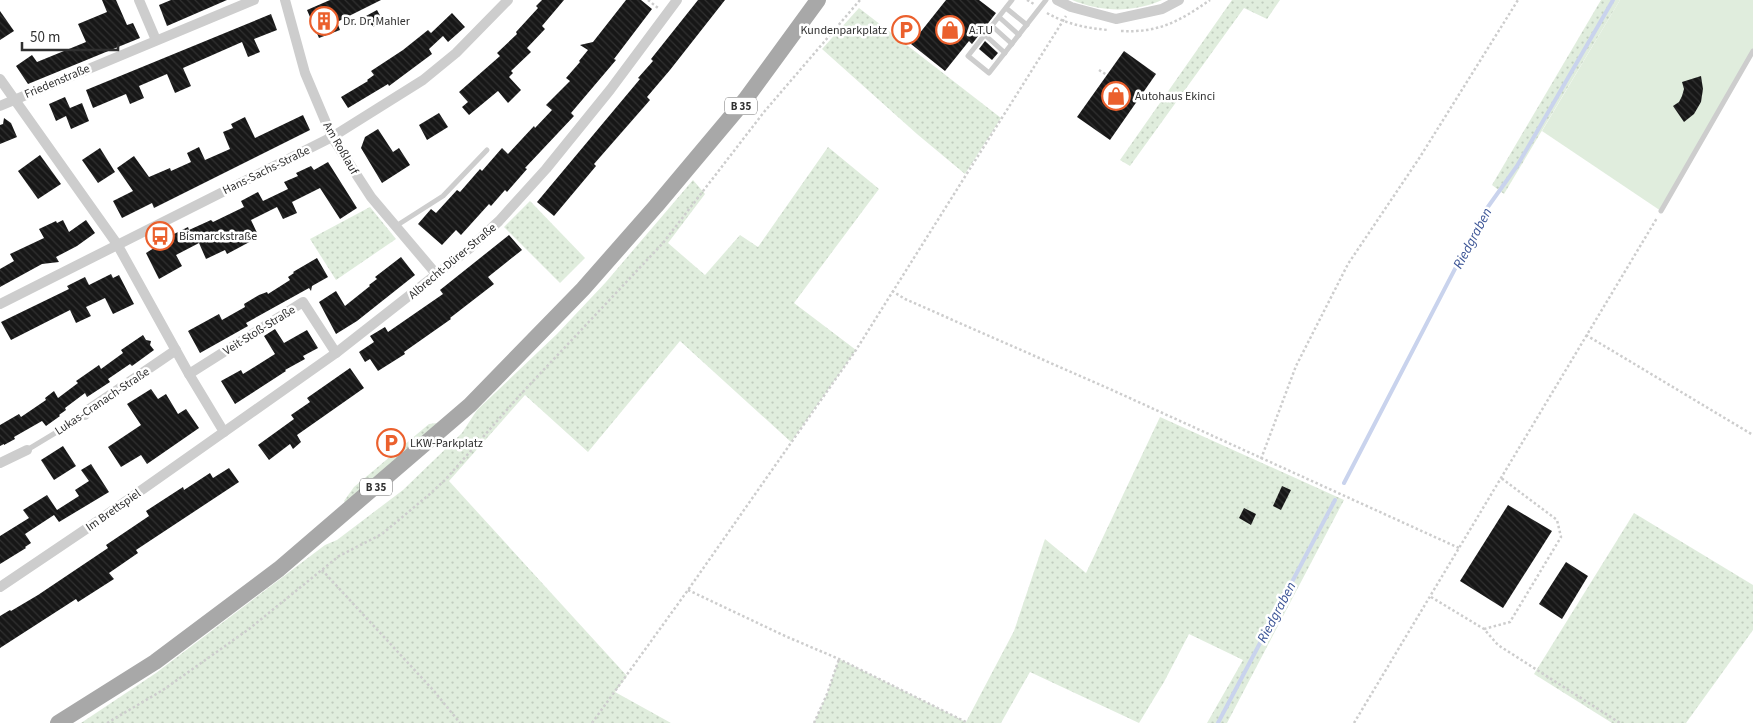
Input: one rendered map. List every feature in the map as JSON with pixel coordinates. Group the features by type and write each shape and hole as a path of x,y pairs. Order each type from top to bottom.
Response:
{"main road":[{"name":"B 35","path":"58,723 155,662 278,569 470,405 583,289 656,206 745,100 818,0"}],"street":[{"path":"139,0 156,40"},
{"name":"Friedenstraße","path":"0,106 254,0"},
{"name":"Am Roßlauf","path":"285,0 305,73 332,138 354,172 395,226 437,275"},
{"name":"Hans-Sachs-Straße","path":"0,304 332,138 423,80 456,53 508,0"},
{"name":"Albrecht-Dürer-Straße","path":"224,432 336,353 437,275 499,221 546,169 610,90 677,0"},
{"path":"1057,0 1071,8 1116,19 1162,9 1179,0"},
{"path":"0,79 117,244 189,374 224,432"},
{"name":"Veit-Stoß-Straße","path":"189,374 303,302 336,353"},
{"name":"Lukas-Cranach-Straße","path":"85,415 88,410 176,350"},
{"name":"Im Brettspiel","path":"0,587 224,432"},
{"name":"Lukas-Cranach-Straße","path":"0,463 14,454 28,450"}],"lane":[{"path":"1012,0 968,56 989,73 1046,0"},
{"path":"1006,8 1026,26"},
{"path":"999,17 1019,34"},
{"path":"992,26 1012,44"},
{"path":"985,35 1005,53"},
{"path":"1661,211 1753,51"},
{"path":"395,226 443,196 487,150"},
{"name":"Lukas-Cranach-Straße","path":"28,450 85,415"}],"path":[{"path":"1262,459 1296,366 1348,264 1420,157 1518,0"},
{"path":"592,723 688,590 856,350 1062,22"},
{"path":"1099,70 1107,75"},
{"path":"1354,723 1661,211"},
{"path":"892,291 905,299 1112,390 1459,548"},
{"path":"1586,335 1753,435"},
{"path":"1484,629 1510,622 1561,537 1558,520 1500,478"},
{"path":"322,570 434,691 460,723"},
{"path":"688,590 785,636 839,659 968,723"},
{"path":"1431,597 1484,629 1498,645 1620,723"},
{"path":"814,723 827,694 839,659"}],"green space":[{"path":"1072,0 1162,0 1128,9 1106,9"},
{"path":"1232,0 1280,0 1267,19 1244,8 1130,166 1120,160"},
{"path":"1601,0 1620,0 1504,194 1492,185"},
{"path":"1620,0 1753,0 1753,51 1661,211 1542,131"},
{"path":"859,8 1001,118 965,174 822,49"},
{"path":"828,147 879,189 794,303 856,350 791,442 680,341 588,452 525,395 449,481 627,676 615,692 671,723 81,723 156,673 325,545 337,540 403,490 462,433 477,410 557,334 606,282 693,180 705,194 668,243 705,275 740,235 758,247"},
{"path":"530,201 585,258 560,283 504,227"},
{"path":"370,207 396,239 336,280 310,239"},
{"path":"1160,417 1344,500 1227,723 1207,723 1243,660 1189,634 1164,682 1139,723 1030,672 1001,723 814,723 827,694 839,659 966,722 1014,631 1045,539 1086,573"},
{"path":"437,423 347,505 344,501 354,487 429,424"},
{"path":"1634,513 1753,585 1753,630 1686,723 1612,723 1534,674"}],"building":[{"path":"102,0 116,0 127,25 133,23 140,38 28,84 16,66 32,55 37,62 86,42 78,24 107,12"},
{"path":"171,0 227,0 167,26 159,5"},
{"path":"330,0 381,0 337,22 340,30 319,38 307,10"},
{"path":"542,0 564,0 542,26 545,29 527,48 531,52 511,71 513,73 509,77 521,90 508,103 498,91 469,115 462,107 468,102 459,92 500,56 497,53 517,34 516,32 538,8 536,6"},
{"path":"626,0 641,0 652,9 614,59 616,60 571,113 574,116 525,168 527,169 507,192 505,190 491,206 489,204 461,235 456,230 442,245 418,224 431,209 436,213 457,190 460,192 502,148 508,154 552,110 546,105 570,81 566,78 588,50 580,45 593,42"},
{"path":"698,0 725,0 647,97 650,100 594,164 596,166 554,216 537,202 640,79 638,78 653,61 651,59"},
{"name":"A.T.U","path":"946,0 979,0 996,13 972,44 969,41 945,71 911,44"},
{"path":"377,10 383,21 373,27 366,16"},
{"path":"0,11 14,31 0,40"},
{"path":"452,13 465,27 448,42 443,36 429,49 432,54 389,86 388,84 348,108 341,97 368,81 374,75 371,71 403,50 428,30 431,33"},
{"path":"271,14 277,30 254,39 260,52 248,57 242,42 183,68 191,86 175,93 167,74 139,86 144,98 130,104 126,94 93,108 86,90"},
{"path":"985,41 998,53 992,60 979,49"},
{"name":"Autohaus Ekinci","path":"1124,51 1156,74 1110,140 1077,117"},
{"path":"1701,76 1703,89 1701,102 1694,114 1684,122 1673,106 1679,102 1682,96 1684,89 1682,82"},
{"path":"65,97 70,108 82,103 89,121 71,129 66,116 56,121 49,104"},
{"path":"439,113 448,127 427,140 419,125"},
{"path":"303,115 310,130 154,208 152,203 122,218 113,201 133,191 117,168 134,156 149,177 170,168 171,171 191,162 187,153 199,147 205,160 230,149 223,132 233,128 231,124 245,117 255,138"},
{"path":"4,118 11,123 17,137 0,144 0,125 3,124"},
{"path":"378,129 393,152 399,148 410,165 382,183 361,148 365,137"},
{"path":"100,148 115,172 98,183 82,160"},
{"path":"40,155 61,184 38,199 18,171"},
{"path":"328,162 357,208 340,219 320,188 292,202 297,213 283,219 277,207 251,220 259,237 227,254 225,250 206,259 199,243 176,255 182,266 159,279 146,253 154,248 152,245 188,227 189,230 211,220 213,222 244,207 241,201 258,192 263,201 288,189 284,182 298,176 296,173 311,166 314,170"},
{"path":"63,220 69,232 86,220 95,233 77,246 56,257 59,262 42,264 0,287 0,269 14,261 10,254 44,238 39,229 56,221 57,223"},
{"path":"509,235 522,250 488,277 494,284 451,319 404,352 405,354 378,371 370,359 365,362 359,352 374,342 370,336 385,327 388,332 443,294 440,290"},
{"path":"401,257 415,275 357,321 336,334 319,302 336,291 345,306 370,286 377,279 375,277"},
{"path":"317,258 328,277 312,286 311,291 309,288 246,323 248,326 200,353 188,331 219,314 222,320 245,307 244,304 259,295 267,292 268,294 290,280 288,277 293,272"},
{"path":"111,274 113,278 119,275 134,304 113,314 105,298 86,307 91,316 76,323 70,310 11,340 1,322 69,289 67,286 85,277 89,285"},
{"path":"275,329 284,343 307,330 318,348 303,356 305,359 285,370 235,404 221,381 241,370 243,374 275,354 264,336"},
{"path":"143,335 146,340 151,341 150,345 154,350 132,366 130,364 108,379 110,382 87,397 85,393 46,426 42,421 14,437 15,439 0,446 0,425 19,414 21,417 46,400 45,398 54,391 58,398 78,383 76,381 99,365 101,369 123,353 121,350"},
{"path":"350,368 364,388 297,435 301,442 293,449 290,444 269,460 258,445 294,419 291,415 310,402 307,398"},
{"path":"151,389 158,399 166,394 178,414 186,409 199,428 147,464 141,455 121,467 108,447 141,425 127,404"},
{"path":"63,446 76,466 54,480 41,460"},
{"path":"91,464 109,492 59,522 54,515 25,534 31,543 0,564 0,536 29,518 23,510 47,495 57,510 79,496 75,490 89,481 81,470"},
{"path":"229,468 239,482 136,550 138,553 109,573 114,579 78,602 76,599 0,648 0,616 38,595 108,548 106,545 149,516 146,511 183,487 184,490 210,473 213,478"},
{"path":"1282,486 1291,490 1281,510 1273,506"},
{"path":"1508,505 1552,531 1503,608 1460,581"},
{"path":"1244,508 1256,514 1251,525 1239,518"},
{"path":"1566,562 1588,576 1562,619 1539,604"}],"waterway":[{"name":"Riedgraben","path":"1344,483 1485,211 1517,166 1613,0"},
{"name":"Riedgraben","path":"1218,723 1335,500"}],"place":[{"name":"Dr. Dr. Mahler","path":"324,21"},
{"name":"Kundenparkplatz","path":"906,30"},
{"name":"A.T.U","path":"950,30"},
{"name":"Autohaus Ekinci","path":"1116,96"},
{"name":"Bismarckstraße","path":"160,236"},
{"name":"LKW-Parkplatz","path":"391,443"}]}
